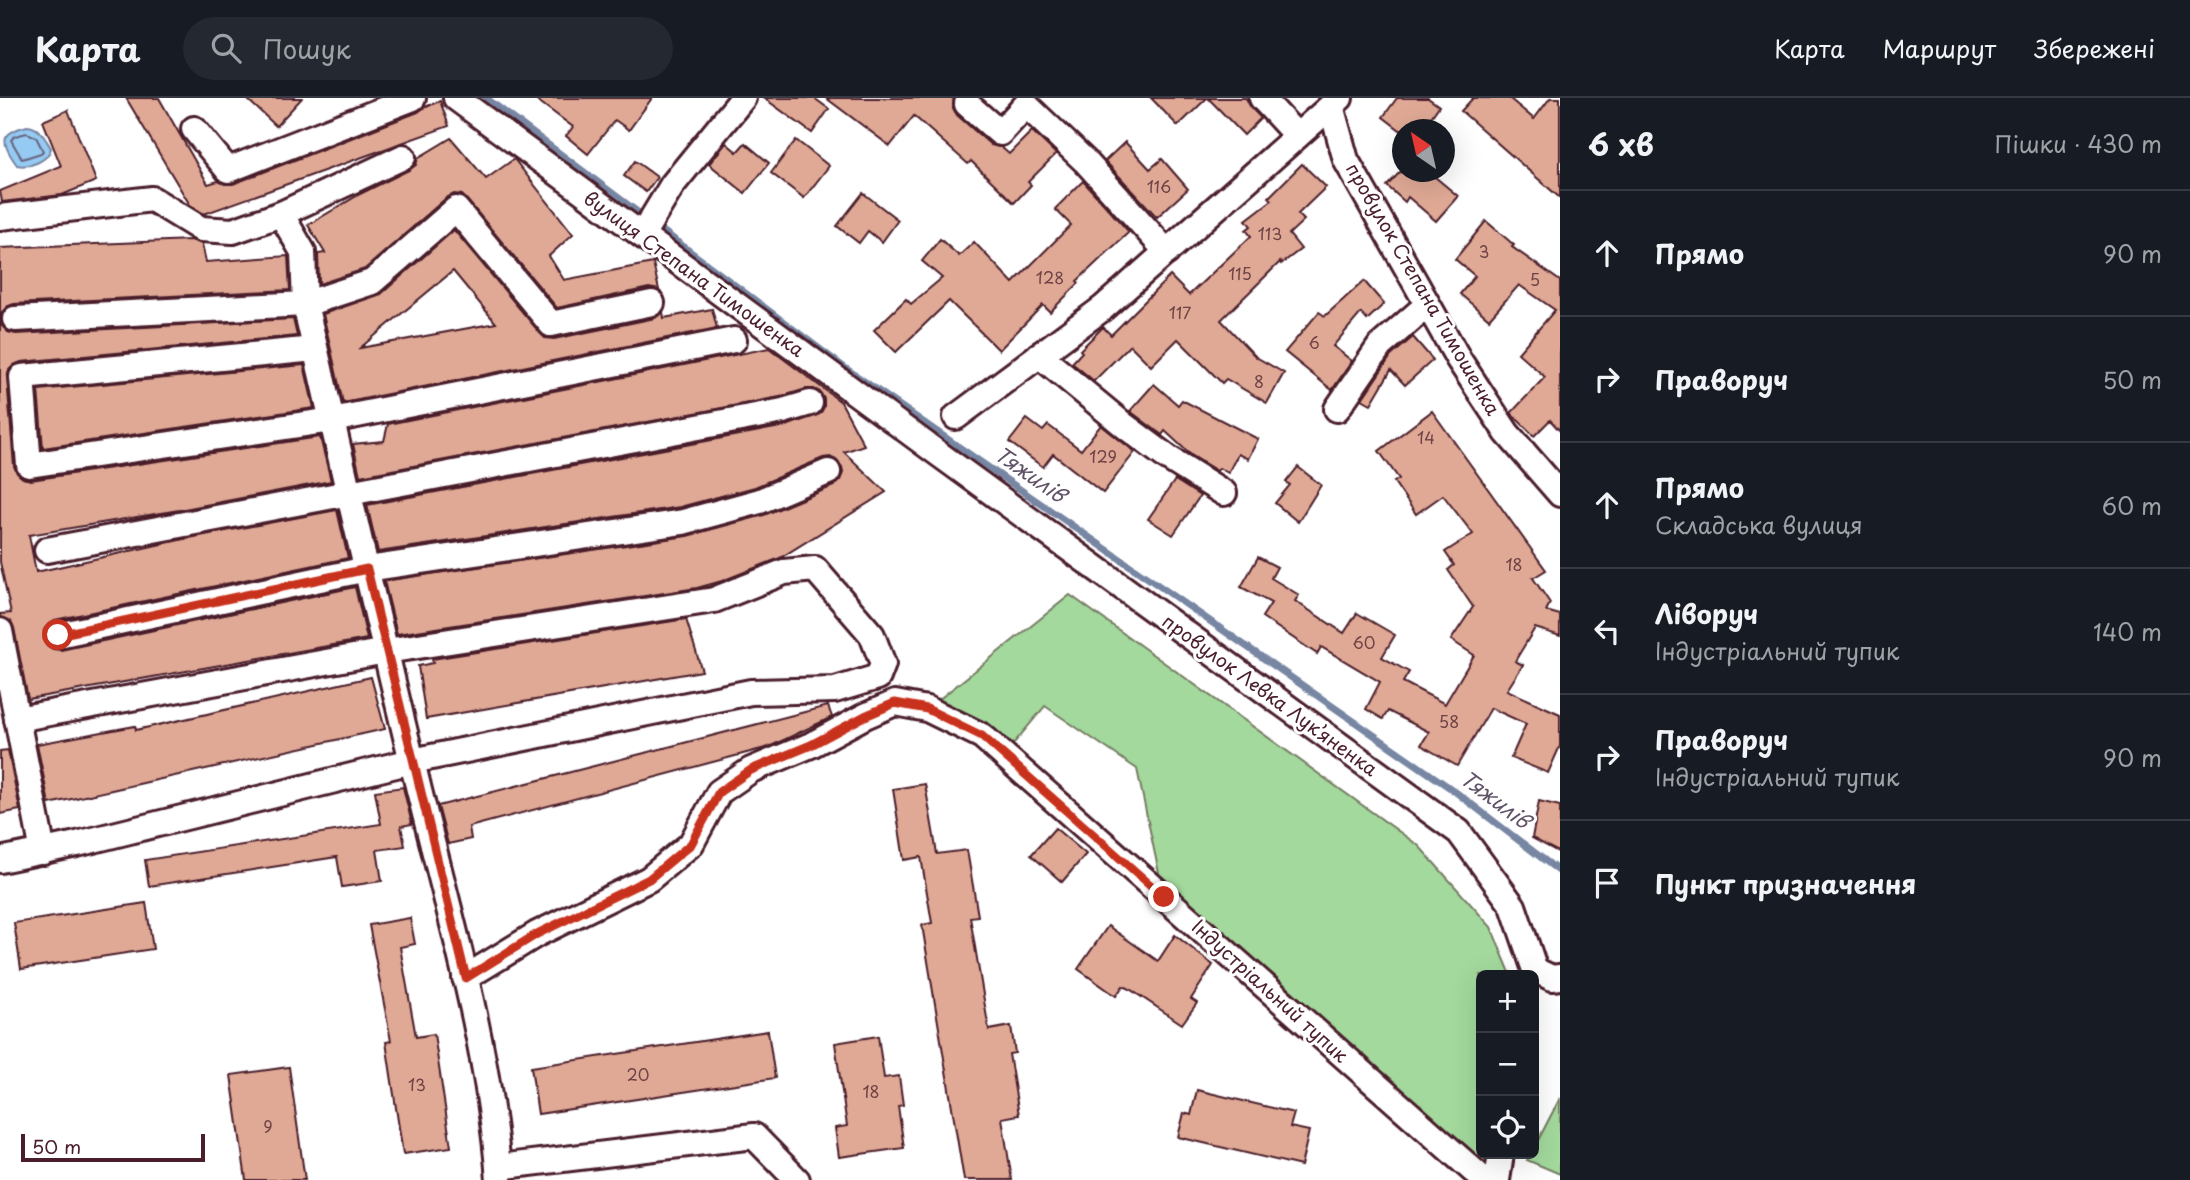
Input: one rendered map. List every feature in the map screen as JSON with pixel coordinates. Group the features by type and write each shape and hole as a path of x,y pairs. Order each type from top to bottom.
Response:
{"street":[{"path":"194,129 228,170 413,98"},
{"name":"вулиця Степана Тимошенка","path":"456,98 649,223 932,449"},
{"path":"649,223 673,184 743,98"},
{"path":"1262,98 1297,136"},
{"path":"956,417 1103,308 1335,102"},
{"name":"провулок Степана Тимошенка","path":"1335,102 1346,160 1427,305 1507,433 1560,494"},
{"path":"967,104 1000,133 1026,105 1086,162 1167,252"},
{"path":"0,217 152,199 201,229 233,231 281,214 403,157"},
{"path":"15,318 304,304 372,282 456,209 551,324 652,303"},
{"path":"281,214 303,252 304,304 466,978 487,1084 499,1173 754,1136 797,1180"},
{"path":"1337,409 1380,346 1427,305"},
{"path":"315,349 22,377 29,465 332,421 734,340"},
{"path":"1039,355 1125,426 1224,494"},
{"path":"47,550 783,411 810,403"},
{"name":"провулок Левка Лукʼяненка","path":"932,449 1459,832 1513,906 1533,970"},
{"path":"58,635 367,569 683,522 760,501 828,472"},
{"path":"0,860 43,852 412,761 751,692 835,690 878,677 883,664 873,635 815,569 784,572 714,600 386,651 17,719"},
{"path":"0,631 43,852"},
{"name":"Індустріальний тупик","path":"466,978 537,934 649,879 691,844 719,792 751,770 811,745 895,703 927,709 982,736 1484,1180"},
{"name":"провулок Левка Лукʼяненка","path":"1539,975 1560,977"},
{"path":"1497,1180 1500,1159"}],"green space":[{"path":"1070,595 1419,846 1491,927 1509,970 1476,970 1476,1159 1500,1159 1497,1180 1164,897 1137,769 1045,706 1004,755 927,709"},
{"path":"1560,1098 1560,1174 1527,1160 1539,1159 1539,1138"}],"water":[{"path":"27,126 38,130 51,148 46,157 38,162 17,165 6,144 7,135"}],"building":[{"path":"126,98 159,98 208,184 218,181 233,184 440,101 449,126 204,214 190,205"},
{"path":"246,98 302,98 276,126"},
{"path":"534,98 652,98 629,130 615,120 588,154 566,136 573,127"},
{"path":"764,98 814,98 829,109 812,133"},
{"path":"826,98 954,98 953,108 957,115 991,145 1001,147 1009,154 1032,131 1056,154 1028,182 1031,185 1014,203 971,161 968,164 914,116 890,146"},
{"path":"1151,98 1207,98 1178,126"},
{"path":"1208,98 1246,98 1261,118 1244,135"},
{"path":"1397,98 1428,98 1439,106 1430,119 1392,119 1392,124 1383,117"},
{"path":"1473,98 1509,98 1534,119 1550,98 1560,98 1560,198 1461,111"},
{"path":"68,110 96,181 62,195 2,202 0,191 61,166 43,121"},
{"path":"451,138 486,179 514,159 573,234 549,256 564,280 653,263 659,290 649,288 557,308 467,200 462,195 454,194 365,269 319,284 318,254 325,253 308,225 360,194 409,170 416,165 418,158"},
{"path":"796,140 829,166 804,198 771,173"},
{"path":"1125,142 1150,169 1162,159 1188,189 1157,217 1105,161"},
{"path":"726,143 737,152 745,143 769,163 745,193 709,164"},
{"path":"635,161 657,177 646,192 624,176"},
{"path":"1302,164 1326,187 1298,214 1304,220 1289,234 1301,249 1281,264 1280,262 1221,320 1256,357 1284,373 1267,403 1226,379 1222,383 1178,339 1151,366 1130,345 1094,381 1072,363 1082,352 1080,350 1103,327 1111,335 1170,276 1189,295 1251,236 1246,230 1251,226 1246,220 1272,200 1269,197"},
{"path":"1083,181 1129,232 1077,281 1079,283 1050,312 1043,305 999,350 949,301 896,352 874,330 906,299 911,304 942,278 922,261 940,239 959,256 974,242 1013,283 1071,225 1055,209"},
{"path":"1392,181 1441,182 1458,196 1436,221 1408,197 1405,202 1387,186"},
{"path":"863,193 898,220 882,242 868,231 859,243 837,226"},
{"path":"1486,221 1514,245 1512,247 1560,281 1560,431 1550,420 1534,436 1511,413 1545,377 1518,353 1555,310 1519,285 1489,319 1460,294 1475,276 1455,259"},
{"path":"454,230 545,338 554,339 655,318 663,312 664,318 712,309 717,328 343,403 323,314 381,294","holes":["453,271 496,323 360,348"]},
{"path":"191,240 202,244 206,262 288,256 290,290 14,304 2,312 0,319 0,248"},
{"path":"1364,281 1384,304 1367,320 1361,313 1333,346 1352,361 1332,390 1285,352 1319,312 1325,316"},
{"path":"0,319 8,332 16,334 293,319 297,336 21,362 14,365 7,378 14,466 23,478 31,480 320,437 331,481 29,535 36,572 184,539 337,510 348,558 55,620 44,630 47,645 61,650 355,587 367,639 28,699 14,628 11,621 0,617 0,614 11,613 0,562"},
{"path":"1413,337 1433,360 1405,385 1391,370 1371,404 1362,399 1391,356"},
{"path":"769,348 841,402 864,445 844,452 886,492 780,558 722,581 697,588 397,634 384,581 687,536 764,515 834,486 843,473 842,467 830,457 823,458 755,487 680,507 378,552 367,505 786,426 820,414 824,399 820,392 806,389 780,397 360,476 353,444 384,441 388,424"},
{"path":"304,365 314,408 43,448 38,390"},
{"path":"1154,384 1178,405 1182,400 1258,439 1248,459 1238,454 1228,473 1219,468 1217,471 1191,455 1165,431 1162,435 1130,411"},
{"path":"1432,411 1546,570 1533,578 1550,603 1546,611 1560,615 1560,636 1535,628 1515,661 1523,665 1507,690 1560,714 1560,746 1548,773 1511,758 1526,724 1491,708 1457,766 1421,745 1429,732 1388,711 1383,719 1366,709 1380,682 1321,647 1317,654 1262,617 1271,603 1241,587 1258,557 1277,567 1271,578 1299,595 1295,601 1344,633 1357,613 1395,635 1382,657 1409,672 1403,682 1445,704 1474,655 1451,640 1473,607 1448,570 1454,565 1445,552 1473,534 1443,495 1416,514 1394,482 1399,479 1379,451"},
{"path":"1027,419 1043,431 1048,425 1081,450 1101,425 1135,452 1103,493 1053,454 1043,467 1009,442"},
{"path":"1298,467 1321,485 1298,522 1275,503 1290,485 1286,482"},
{"path":"1175,480 1200,496 1173,535 1148,519"},
{"path":"686,619 702,671 426,719 418,666 433,663 432,659"},
{"path":"371,677 385,729 49,804 37,744 135,726 136,730"},
{"path":"828,706 832,717 769,747 469,827 471,839 448,844 438,806"},
{"path":"8,750 20,810 0,814 0,751"},
{"path":"925,784 937,854 967,850 978,916 970,917 989,1030 1011,1026 1015,1053 1009,1054 1019,1115 1002,1118 1012,1180 964,1180 922,925 932,923 921,857 904,860 893,789"},
{"path":"403,787 412,824 401,826 405,846 377,850 382,881 342,887 337,857 149,886 145,860 381,824 375,791"},
{"path":"1539,801 1560,806 1560,853 1532,838"},
{"path":"1055,828 1086,854 1062,882 1031,855"},
{"path":"146,903 153,949 21,969 14,923"},
{"path":"410,918 415,944 400,947 416,1037 434,1034 451,1147 403,1154 386,1042 391,1041 369,925"},
{"path":"1108,926 1158,961 1175,935 1213,965 1191,999 1197,1003 1182,1024 1128,988 1123,986 1116,996 1078,969"},
{"path":"768,1031 775,1078 538,1114 531,1067"},
{"path":"878,1036 884,1078 899,1076 903,1105 898,1106 904,1148 839,1157 835,1128 847,1126 835,1043"},
{"path":"289,1067 305,1180 246,1180 231,1075"},
{"path":"1197,1090 1294,1113 1290,1127 1309,1131 1301,1166 1178,1137 1184,1113 1191,1115"}],"waterway":[{"name":"Тяжилів","path":"486,98 841,365 1453,790 1560,872"}],"route":[{"path":"58,635 367,569 466,978 537,934 649,879 691,844 719,792 751,770 811,745 895,703 927,709 982,736 1164,897"}]}
